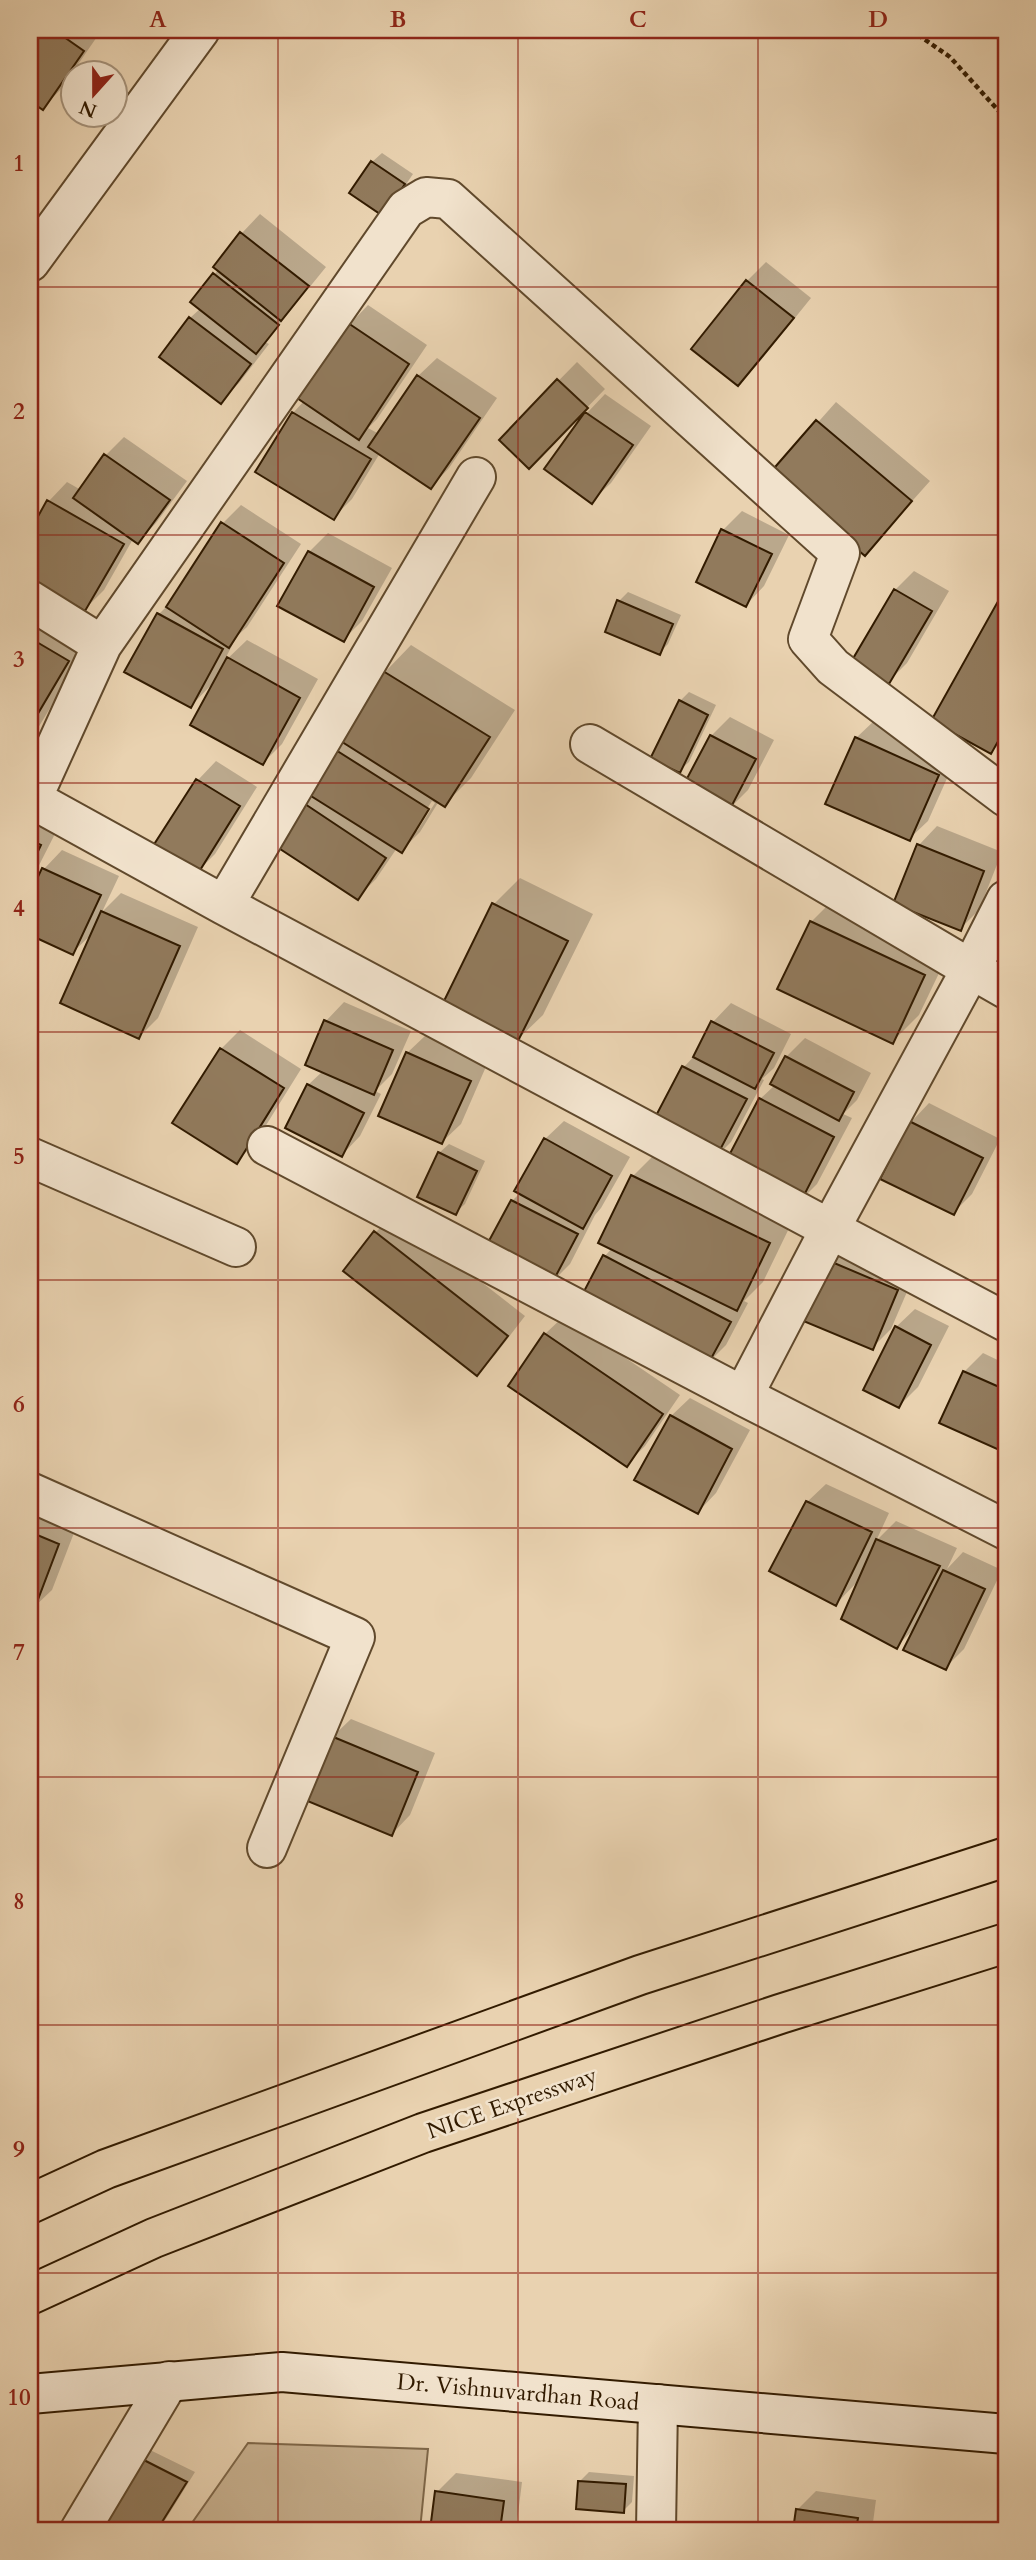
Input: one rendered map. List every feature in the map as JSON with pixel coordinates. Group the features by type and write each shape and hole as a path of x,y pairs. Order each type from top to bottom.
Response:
{"highway":[{"path":"30,2204 106,2169 640,1975 1006,1857"},
{"name":"NICE Expressway","path":"30,2295 154,2238 423,2133 780,2014 1006,1943"}],"street":[{"path":"30,262 200,30"},
{"path":"1006,797 833,667 808,639 839,553 448,199 426,197 406,209 102,645 32,799 1006,1322"},
{"path":"225,905 476,477"},
{"path":"30,600 102,645"},
{"path":"590,744 1006,989"},
{"path":"743,1396 1006,900"},
{"path":"267,1146 743,1396 1006,1530"},
{"path":"30,1157 236,1247"},
{"path":"30,1492 355,1637 267,1848"},
{"name":"Dr. Vishnuvardhan Road","path":"30,2395 282,2372 1006,2434"},
{"path":"80,2530 169,2381"},
{"path":"656,2530 658,2404"}],"path":[{"path":"911,30 950,57 1006,119"}],"shaded area":[{"path":"248,2443 428,2449 420,2530 187,2530"}],"building":[{"path":"30,30 54,30 84,51 78,60 60,60 60,86 43,110 30,101"},
{"path":"371,161 405,184 383,216 349,193"},
{"path":"240,232 309,286 281,321 213,267"},
{"path":"213,273 279,325 256,354 190,302"},
{"path":"746,280 794,318 738,386 691,349"},
{"path":"189,317 251,364 221,404 159,357"},
{"path":"348,323 409,364 359,440 297,398"},
{"path":"417,375 480,418 431,489 368,447"},
{"path":"557,379 588,408 529,469 499,440"},
{"path":"292,412 371,459 334,520 255,472"},
{"path":"585,412 633,445 592,504 544,469"},
{"path":"816,420 912,501 865,556 769,474"},
{"path":"104,454 170,500 138,544 73,498"},
{"path":"47,500 124,544 85,611 30,579 30,531"},
{"path":"221,522 284,563 229,648 166,607"},
{"path":"721,529 772,554 746,607 696,582"},
{"path":"308,551 374,587 344,642 277,606"},
{"path":"1006,587 1006,727 991,754 931,721"},
{"path":"894,589 932,611 889,684 851,662"},
{"path":"617,600 673,624 660,655 605,632"},
{"path":"157,613 223,649 191,708 124,672"},
{"path":"30,638 69,661 30,727"},
{"path":"227,657 300,698 263,765 190,725"},
{"path":"383,671 490,737 445,807 339,740"},
{"path":"679,700 708,715 680,773 650,759"},
{"path":"710,735 756,759 729,811 683,786"},
{"path":"855,737 939,775 910,841 825,804"},
{"path":"331,747 429,809 402,853 303,791"},
{"path":"196,779 240,806 197,875 153,846"},
{"path":"302,802 386,858 358,900 274,845"},
{"path":"30,840 41,845 30,868"},
{"path":"917,844 984,871 961,931 893,904"},
{"path":"42,868 101,895 73,955 30,935 30,894"},
{"path":"492,903 568,941 517,1043 442,1005"},
{"path":"101,911 180,946 139,1039 60,1003"},
{"path":"810,921 925,975 893,1044 777,989"},
{"path":"324,1020 393,1050 374,1095 305,1065"},
{"path":"711,1021 774,1053 755,1089 693,1057"},
{"path":"220,1048 284,1088 237,1164 172,1123"},
{"path":"406,1052 471,1081 442,1144 378,1116"},
{"path":"785,1056 854,1092 839,1121 770,1084"},
{"path":"682,1066 747,1099 713,1163 649,1129"},
{"path":"307,1084 364,1113 342,1157 285,1128"},
{"path":"759,1098 834,1137 799,1205 724,1165"},
{"path":"909,1121 983,1158 954,1215 880,1179"},
{"path":"544,1138 612,1176 583,1229 514,1191"},
{"path":"438,1152 477,1171 456,1215 417,1197"},
{"path":"631,1175 770,1243 737,1311 598,1243"},
{"path":"511,1200 578,1234 551,1285 484,1250"},
{"path":"374,1231 508,1336 477,1376 343,1271"},
{"path":"603,1255 731,1322 707,1366 580,1299"},
{"path":"827,1260 898,1290 873,1350 801,1320"},
{"path":"895,1326 931,1345 899,1408 863,1390"},
{"path":"544,1333 663,1414 627,1467 508,1386"},
{"path":"963,1371 1006,1390 1006,1453 939,1423"},
{"path":"670,1415 732,1449 698,1514 634,1480"},
{"path":"806,1501 872,1532 836,1606 769,1571"},
{"path":"30,1532 59,1544 34,1610 30,1609"},
{"path":"876,1539 940,1566 897,1649 841,1619"},
{"path":"943,1570 985,1589 946,1670 903,1650"},
{"path":"331,1736 418,1772 392,1836 305,1800"},
{"path":"136,2456 187,2482 157,2530 81,2530"},
{"path":"578,2481 626,2484 624,2513 576,2509"},
{"path":"435,2491 504,2501 500,2530 430,2530"},
{"path":"796,2509 858,2518 856,2530 793,2530"}]}
